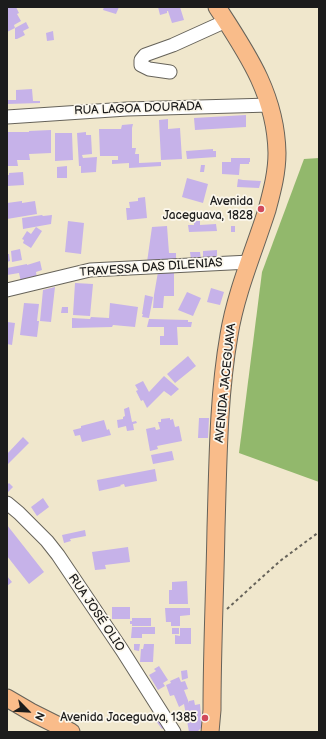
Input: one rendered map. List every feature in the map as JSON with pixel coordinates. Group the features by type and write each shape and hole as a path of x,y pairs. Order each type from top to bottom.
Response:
{"main road":[{"name":"AVENIDA JACEGUAVA","path":"210,732 212,710 213,622 221,404 229,334 239,292 263,221 276,174 277,152 270,105 261,79 241,43 221,14"},
{"path":"7,698 71,732"}],"street":[{"path":"170,72 149,69 141,65 141,60 145,55 173,45 221,14"},
{"name":"RUA LAGOA DOURADA","path":"7,117 119,109 270,105"},
{"name":"TRAVESSA DAS DILENIAS","path":"7,290 90,270 250,262"},
{"name":"RUA JOSÉ OLIO","path":"7,503 47,541 58,555 122,650 174,732"}],"path":[{"path":"213,622 280,561 319,532"}],"green space":[{"path":"319,158 319,482 239,453 262,272 304,159"}],"building":[{"path":"7,7 16,7 19,13 17,14 21,21 14,25 15,28 7,32"},
{"path":"104,7 119,7 116,14 103,10"},
{"path":"158,7 180,7 184,20 172,23 168,11 167,13 160,15"},
{"path":"26,22 29,28 23,31 25,35 15,39 15,28"},
{"path":"53,31 54,40 47,41 46,33"},
{"path":"32,89 33,101 40,101 40,103 7,104 7,100 16,100 16,90"},
{"path":"246,115 246,127 195,130 194,118"},
{"path":"168,119 168,129 180,128 182,159 161,160 159,120"},
{"path":"133,124 132,148 136,148 135,154 139,154 139,163 161,162 161,166 129,168 129,163 112,164 112,160 118,160 118,156 100,156 99,129 121,129 122,125"},
{"path":"51,130 51,153 29,154 30,160 17,160 18,166 7,166 7,132"},
{"path":"86,132 86,135 91,135 92,154 82,155 83,158 97,157 96,172 81,173 81,166 79,166 77,133"},
{"path":"55,133 72,133 73,160 55,161"},
{"path":"213,149 213,151 216,151 216,157 187,159 186,151"},
{"path":"231,158 250,158 250,162 249,164 240,164 239,175 222,174 222,162 231,162"},
{"path":"201,165 205,165 204,172 200,172"},
{"path":"67,166 67,178 57,178 57,167"},
{"path":"23,172 24,185 7,186 7,175 9,175 9,173"},
{"path":"187,178 208,184 203,203 182,197"},
{"path":"238,179 261,181 259,188 237,187"},
{"path":"145,197 147,218 127,220 126,208 130,208 129,202 138,201 138,198"},
{"path":"22,201 22,203 35,201 37,214 7,219 7,203"},
{"path":"52,215 51,224 23,229 22,218"},
{"path":"68,221 84,223 81,254 65,252"},
{"path":"194,221 200,221 200,225 216,224 217,231 189,232 188,225 194,225"},
{"path":"167,226 169,253 176,253 176,260 147,262 152,227"},
{"path":"231,226 235,226 235,232 231,232"},
{"path":"36,227 42,231 31,248 23,243 24,240 22,239 27,231 31,234"},
{"path":"20,249 22,260 12,262 11,251"},
{"path":"217,250 217,257 203,258 203,251"},
{"path":"190,252 200,252 201,259 191,259"},
{"path":"7,254 9,254 10,261 7,262"},
{"path":"40,261 42,270 36,272 37,278 21,282 19,273 7,275 7,268 27,265"},
{"path":"174,271 174,296 164,296 163,308 153,308 158,272"},
{"path":"75,283 93,284 90,316 73,315"},
{"path":"55,287 51,322 40,321 43,290"},
{"path":"211,288 224,292 220,305 207,302"},
{"path":"187,292 201,298 193,316 178,310"},
{"path":"145,295 153,297 149,318 142,317"},
{"path":"24,303 39,304 37,337 20,335"},
{"path":"110,303 138,307 135,327 113,325 112,327 72,328 72,318 109,318"},
{"path":"62,307 68,307 68,313 61,313"},
{"path":"149,319 188,320 188,322 192,322 191,327 177,327 178,345 160,345 160,336 164,336 164,327 147,327"},
{"path":"7,322 15,323 12,345 7,344"},
{"path":"188,356 196,366 175,383 167,374"},
{"path":"164,376 179,389 171,396 164,391 147,408 143,400 141,401 135,385 143,381 149,392"},
{"path":"129,407 132,422 136,421 137,423 133,424 134,430 127,431 126,426 118,428 117,420 123,419 125,416 124,409"},
{"path":"170,418 170,420 173,419 175,427 179,426 182,441 157,446 158,449 150,451 146,429 155,427 156,430 160,429 158,422 161,422 161,419"},
{"path":"199,418 209,418 208,438 198,438"},
{"path":"104,420 107,430 109,429 111,435 82,442 80,435 75,436 73,430 81,428 81,426"},
{"path":"23,437 29,443 7,465 7,454"},
{"path":"172,451 174,460 153,464 151,455"},
{"path":"155,469 157,481 125,487 124,484 99,491 97,480"},
{"path":"9,483 13,487 7,493 7,485"},
{"path":"43,498 49,507 37,516 31,507"},
{"path":"7,525 44,572 29,584 7,556"},
{"path":"85,530 86,536 70,539 71,541 64,543 62,535"},
{"path":"128,547 130,562 105,565 106,569 95,570 92,552"},
{"path":"7,576 12,582 7,586"},
{"path":"187,581 188,604 169,604 169,590 172,590 172,582"},
{"path":"112,607 130,607 130,619 112,619"},
{"path":"165,608 190,608 190,615 180,616 180,626 171,626 171,622 166,622"},
{"path":"132,618 151,618 151,626 132,626 130,621 132,621"},
{"path":"132,627 155,627 155,634 142,634 142,638 131,638"},
{"path":"172,628 179,628 179,634 172,634"},
{"path":"180,628 191,628 191,644 175,644 175,635 180,636"},
{"path":"134,644 140,644 139,651 134,650"},
{"path":"144,644 154,644 153,662 140,662 141,649 143,649"},
{"path":"159,666 168,680 163,683 165,686 158,690 149,675 156,671 154,669"},
{"path":"187,670 188,678 182,680 181,671"},
{"path":"179,677 181,682 185,681 188,689 184,690 189,703 189,701 194,700 195,705 200,704 202,727 197,732 189,732 184,704 179,707 174,695 170,696 166,685 171,683 170,681"},
{"path":"161,717 167,726 162,729 156,721"}],"place":[{"name":"Avenida Jaceguava, 1828","path":"261,209"},
{"name":"Avenida Jaceguava, 1385","path":"205,718"}]}
